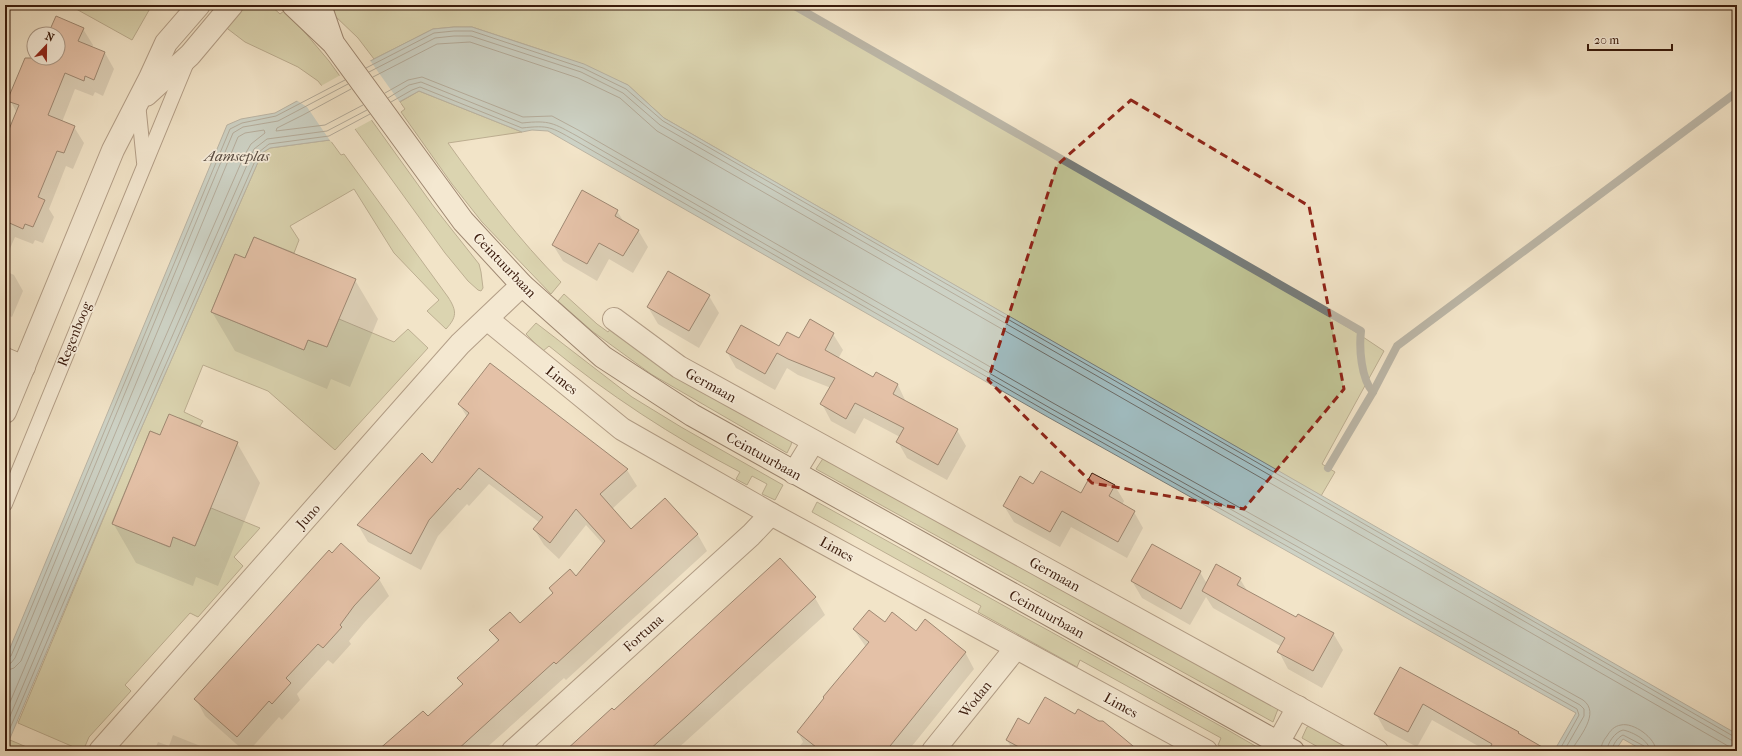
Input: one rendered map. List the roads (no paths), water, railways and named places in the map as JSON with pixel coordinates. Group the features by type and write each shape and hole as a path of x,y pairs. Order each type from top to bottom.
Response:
{"street":[{"name":"Regenboog","path":"5,412 14,363 113,150 166,43 199,5"},
{"name":"Regenboog","path":"138,102 190,55 232,5"},
{"name":"Ceintuurbaan","path":"293,5 339,51 463,221 522,286 603,356 692,415 1285,747"},
{"name":"Ceintuurbaan","path":"320,5 339,51"},
{"name":"Juno","path":"100,751 457,348 522,286"},
{"name":"Limes","path":"487,319 622,429 771,514 1206,751"},
{"name":"Germaan","path":"614,319 679,367 1377,751"},
{"path":"794,472 813,442"},
{"name":"Fortuna","path":"513,751 752,535 771,514"},
{"name":"Wodan","path":"933,751 1016,648"},
{"path":"1285,747 1298,707"}],"lane":[{"name":"Regenboog","path":"5,504 190,55"},
{"name":"Regenboog","path":"138,102 145,164"}],"water":[{"name":"Aamseplas","path":"472,27 584,64 628,85 664,118 1737,734 1737,751 1644,751 1623,739 1615,751 1554,751 1576,713 1046,416 548,131 532,130 522,132 419,91 330,140 270,148 262,153 137,438 5,750 5,660 227,125 241,119 275,113 374,59 433,29"}],"waterway":[{"path":"793,5 1361,331 1360,346 1363,371 1373,392"},
{"path":"1328,468 1373,392 1397,346 1737,92"}]}
